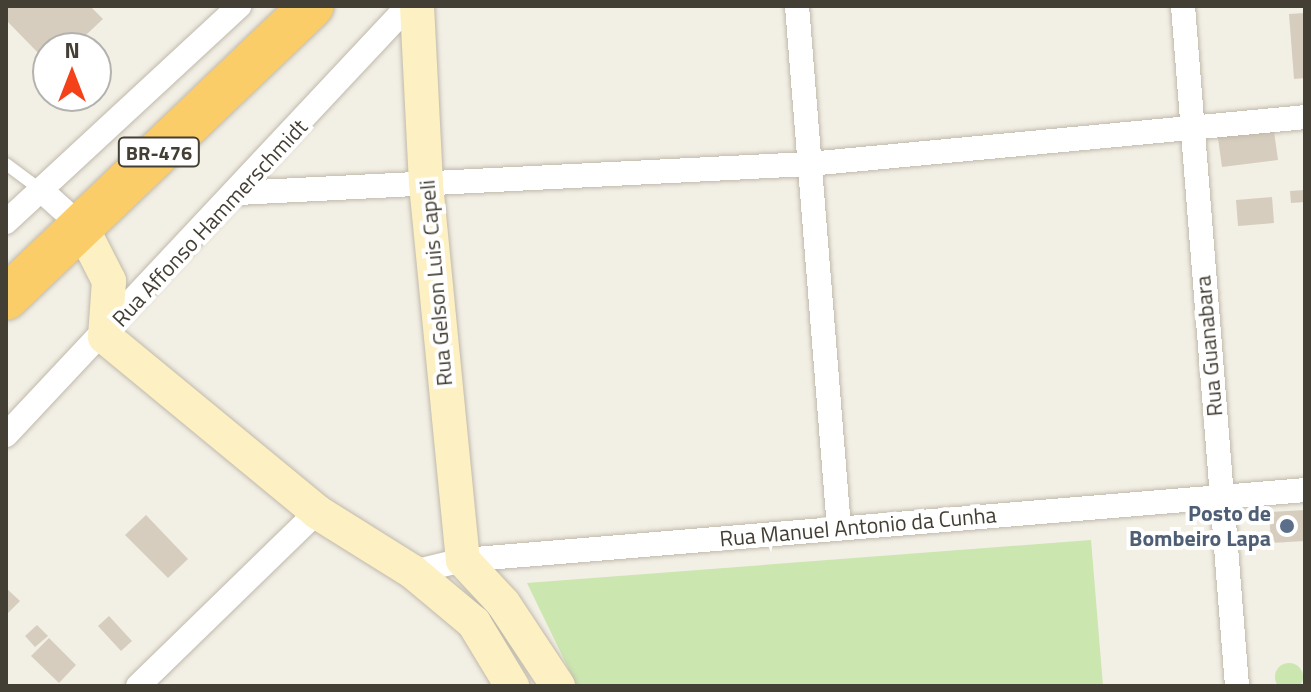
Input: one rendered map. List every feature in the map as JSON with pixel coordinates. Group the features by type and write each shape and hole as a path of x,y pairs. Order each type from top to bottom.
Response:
{"highway":[{"name":"BR-476","path":"6,298 312,6"}],"street":[{"path":"6,222 239,6"},
{"name":"Rua Affonso Hammerschmidt","path":"6,435 105,337 408,6"},
{"name":"Rua Gelson Luis Capeli","path":"417,6 426,184 463,560"},
{"path":"797,6 839,528"},
{"name":"Rua Guanabara","path":"1183,6 1237,686"},
{"path":"238,193 809,164 1305,117"},
{"path":"41,190 81,226 109,281 105,337 317,512 413,572 474,623 509,684"},
{"name":"Rua Manuel Antonio da Cunha","path":"413,572 463,560 1305,490"},
{"path":"138,686 317,512"},
{"path":"463,560 503,603 558,686"}],"lane":[{"path":"6,164 41,190"}],"green space":[{"path":"1091,540 1103,686 577,686 527,583"},
{"path":"1289,663 1299,667 1303,677 1299,687 1289,691 1279,687 1275,677 1279,667"}],"building":[{"path":"6,6 90,6 103,19 89,32 32,32 32,47 6,20"},
{"path":"1305,13 1305,78 1294,79 1289,14"},
{"path":"1273,124 1278,160 1222,167 1217,131"},
{"path":"1305,190 1305,202 1291,203 1290,191"},
{"path":"1272,197 1274,223 1238,226 1236,200"},
{"name":"Posto de Bombeiro Lapa","path":"1305,510 1305,541 1271,543 1269,512"},
{"path":"146,515 188,559 168,578 125,535"},
{"path":"6,588 20,601 6,615"},
{"path":"109,616 132,641 121,651 98,626"},
{"path":"37,625 48,636 35,647 25,636"},
{"path":"49,638 76,665 59,683 31,656"}],"place":[{"name":"Posto de Bombeiro Lapa","path":"1287,526"}]}
